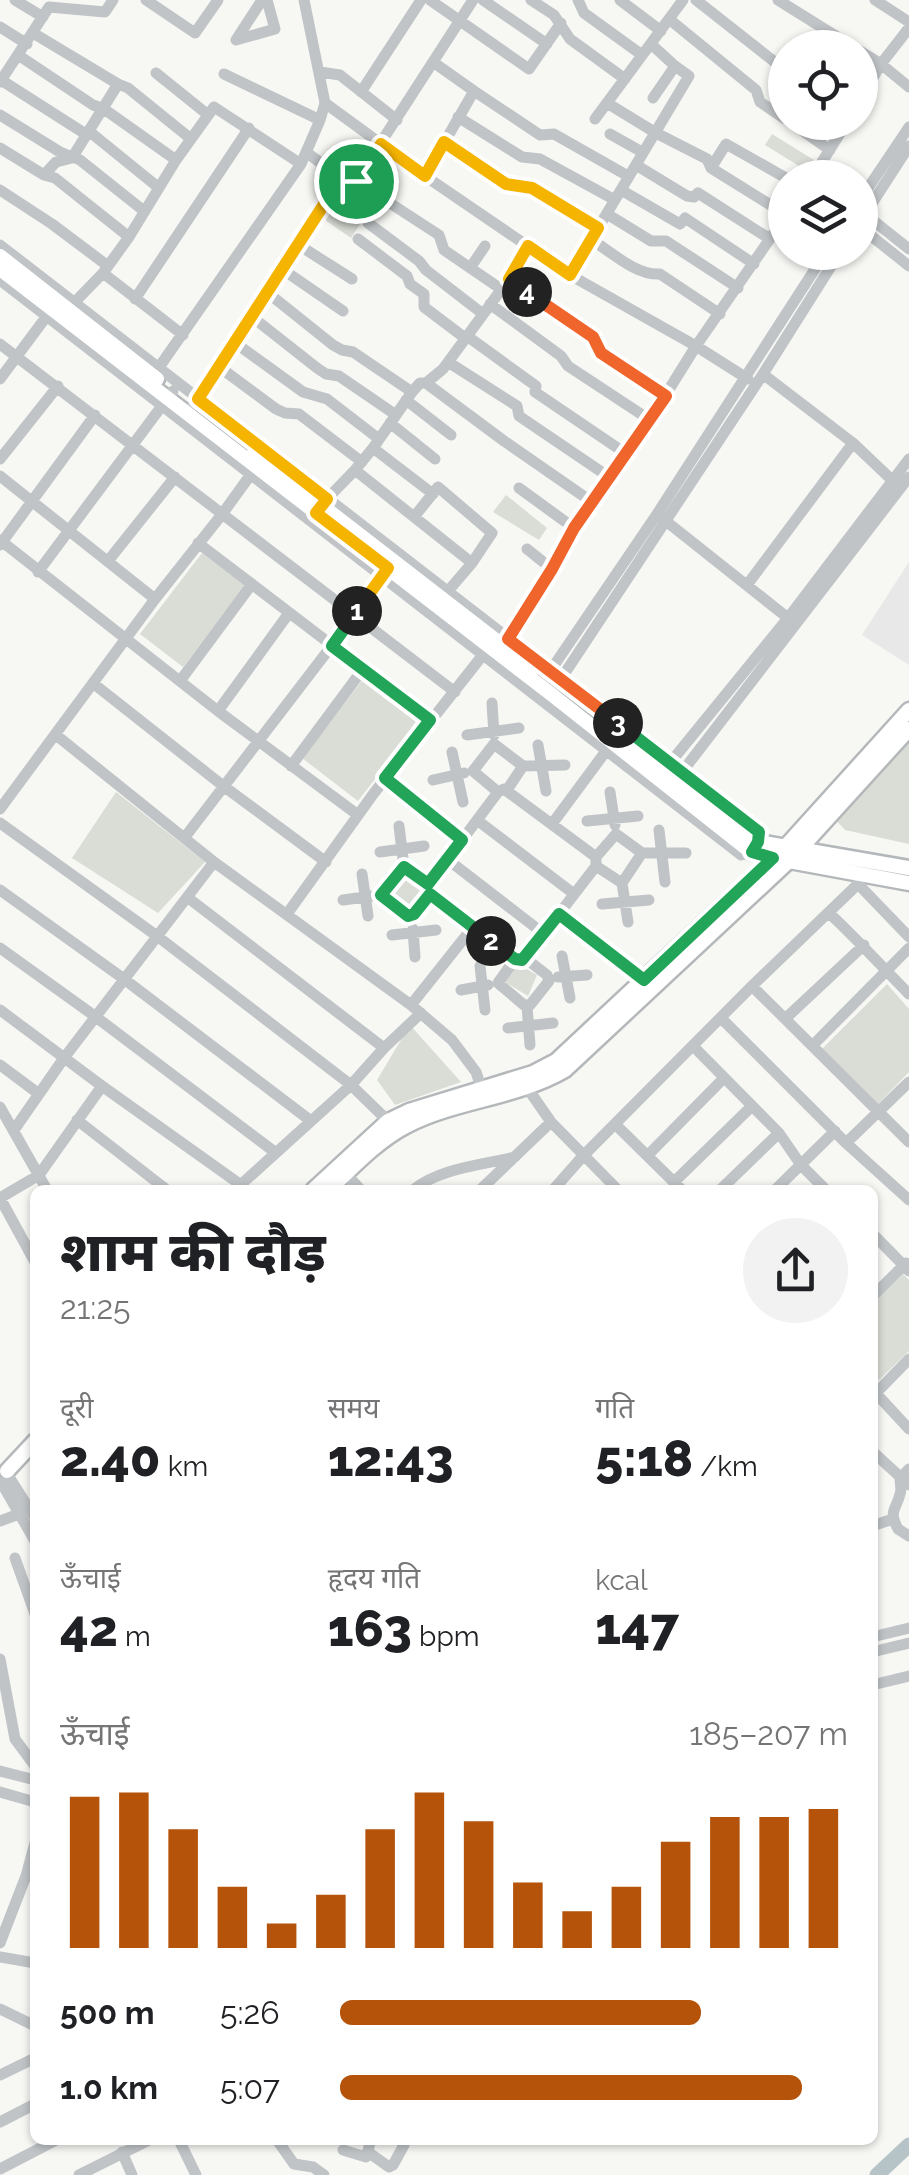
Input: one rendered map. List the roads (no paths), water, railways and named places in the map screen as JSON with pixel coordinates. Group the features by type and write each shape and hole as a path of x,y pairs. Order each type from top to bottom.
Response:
{"main road":[{"path":"0,256 72,306 153,376 168,398 254,471 321,505 385,572 551,682 755,847 909,868"},
{"path":"0,270 50,312 153,376"},
{"path":"168,398 195,403 321,505 445,595 496,647"},
{"path":"551,682 610,746 773,858"},
{"path":"318,1185 388,1121 409,1111 533,1074 556,1061 773,858 792,852 909,710"},
{"path":"334,1185 391,1134 413,1122 544,1082 564,1070 792,852 909,729"},
{"path":"792,852 859,878 909,883"},
{"path":"4,1474 30,1446"},
{"path":"4,1474 30,1456"}],"street":[{"path":"15,0 42,16"},
{"path":"84,0 104,12"},
{"path":"104,12 112,0"},
{"path":"146,0 195,34 218,0"},
{"path":"304,0 320,72 324,103 320,120 304,158 153,376 195,403 341,178"},
{"path":"360,92 422,0"},
{"path":"430,0 529,70 561,23"},
{"path":"356,181 473,0"},
{"path":"483,0 547,44"},
{"path":"531,0 561,23 570,39 625,79"},
{"path":"578,0 584,13 642,55"},
{"path":"620,0 661,30"},
{"path":"696,0 768,57"},
{"path":"778,0 827,30"},
{"path":"875,0 909,25 878,71"},
{"path":"595,119 678,2"},
{"path":"104,12 49,7 26,44 5,64 1,81 84,133 90,132 159,188"},
{"path":"669,19 756,90 760,102 768,108"},
{"path":"0,27 26,44 93,105 176,160"},
{"path":"26,44 128,88 191,139"},
{"path":"570,275 690,76 651,44"},
{"path":"434,62 540,134 554,134 687,196 698,194 768,238"},
{"path":"878,62 909,87"},
{"path":"652,98 675,66"},
{"path":"156,72 207,114"},
{"path":"320,72 340,75 397,120"},
{"path":"224,74 320,120"},
{"path":"44,175 56,162 72,158 118,84"},
{"path":"425,176 474,91"},
{"path":"324,103 570,275 755,378 853,443 893,481"},
{"path":"607,103 706,159 712,168 768,205"},
{"path":"0,245 72,306 130,236 214,106 341,178 356,181 439,236 444,250 470,268 505,284 593,337 601,353 666,396"},
{"path":"0,114 80,160 144,212"},
{"path":"458,118 522,157 540,158 680,224 685,218 754,264"},
{"path":"878,173 909,127"},
{"path":"135,299 249,128"},
{"path":"610,134 642,152"},
{"path":"815,140 830,150"},
{"path":"824,160 836,140"},
{"path":"444,142 506,184 532,188 640,270 654,276 660,274 720,314"},
{"path":"712,168 726,144 768,168"},
{"path":"878,195 909,146"},
{"path":"0,148 55,178 130,236"},
{"path":"0,190 52,224 135,299 183,334"},
{"path":"606,214 651,240 666,241 738,288"},
{"path":"368,224 426,270 561,356 568,366 650,420"},
{"path":"878,231 909,249"},
{"path":"878,236 909,266"},
{"path":"358,238 408,276 410,284 424,294 424,308 536,386 535,392 625,453"},
{"path":"287,914 385,778 430,720 496,647 552,569 574,528 768,242"},
{"path":"297,244 352,279"},
{"path":"470,268 485,246"},
{"path":"321,505 359,466 420,383 443,369 528,246"},
{"path":"282,269 343,311"},
{"path":"755,378 816,270"},
{"path":"755,847 759,832 670,763 551,682 828,270"},
{"path":"0,280 168,398 38,572"},
{"path":"268,292 332,344 353,352 451,434"},
{"path":"0,379 50,312"},
{"path":"251,316 316,368 339,376 436,459"},
{"path":"234,342 302,392 327,398 433,494"},
{"path":"0,344 456,692"},
{"path":"448,362 516,406 519,416 608,478"},
{"path":"218,366 284,414 299,414 472,563"},
{"path":"426,382 592,502"},
{"path":"0,459 58,386"},
{"path":"95,415 1,542 358,816"},
{"path":"747,585 853,443"},
{"path":"670,763 788,618 909,459"},
{"path":"0,809 254,471 385,572 184,836"},
{"path":"0,476 155,599"},
{"path":"682,772 909,476"},
{"path":"108,562 175,477"},
{"path":"414,517 438,487 492,533 445,595"},
{"path":"519,488 574,528"},
{"path":"661,517 788,618"},
{"path":"198,542 430,720"},
{"path":"527,549 552,569"},
{"path":"180,681 252,584"},
{"path":"218,711 289,612"},
{"path":"496,647 610,746 552,824"},
{"path":"291,766 363,668"},
{"path":"94,684 326,862"},
{"path":"433,780 473,771 495,738 492,703"},
{"path":"467,735 495,738 519,728"},
{"path":"56,735 214,862 416,1009 466,1056 482,1090"},
{"path":"495,738 523,766 564,765"},
{"path":"538,745 546,791"},
{"path":"452,752 463,802"},
{"path":"415,957 411,915 447,859 523,766"},
{"path":"473,771 552,824 622,882 628,922"},
{"path":"385,778 462,840"},
{"path":"461,990 498,984 544,934 616,834 610,792"},
{"path":"587,821 638,816"},
{"path":"477,820 574,894"},
{"path":"0,823 157,936 351,1085 388,1121"},
{"path":"399,826 404,867 473,927 549,978 587,975"},
{"path":"659,830 665,882"},
{"path":"616,834 642,854 686,853"},
{"path":"380,852 424,846"},
{"path":"622,882 642,854"},
{"path":"447,859 544,934"},
{"path":"14,1130 214,862"},
{"path":"343,900 381,895 404,867"},
{"path":"362,874 368,916"},
{"path":"558,1185 614,1124 829,914 859,878 909,937"},
{"path":"0,890 311,1121"},
{"path":"381,895 411,915"},
{"path":"187,897 384,1048"},
{"path":"602,904 649,900"},
{"path":"559,914 644,980"},
{"path":"829,914 909,994"},
{"path":"240,1185 351,1085 416,1009 473,927"},
{"path":"392,935 436,930"},
{"path":"786,1018 864,945"},
{"path":"0,948 276,1153"},
{"path":"813,1046 909,948"},
{"path":"562,956 570,998"},
{"path":"480,966 484,1010"},
{"path":"530,1045 527,1006 549,978"},
{"path":"498,984 527,1006"},
{"path":"752,986 878,1113 908,1138"},
{"path":"0,1010 235,1185"},
{"path":"721,1018 834,1131 906,1194"},
{"path":"508,1028 552,1023"},
{"path":"693,1046 779,1133 821,1185"},
{"path":"0,1065 39,1094"},
{"path":"648,1155 724,1078"},
{"path":"846,1142 909,1082"},
{"path":"30,1253 0,1198 39,1175 102,1086"},
{"path":"526,1086 551,1122 613,1185"},
{"path":"679,1185 752,1106"},
{"path":"0,1107 44,1185"},
{"path":"77,1120 160,1185"},
{"path":"485,1185 551,1122"},
{"path":"614,1124 677,1185"},
{"path":"780,1185 834,1131"},
{"path":"725,1185 779,1133"},
{"path":"420,1185 441,1175 515,1157"},
{"path":"346,1174 356,1185"},
{"path":"878,1241 907,1266 878,1293"},
{"path":"878,1387 909,1359"},
{"path":"878,1395 907,1422"},
{"path":"878,1458 906,1484 895,1503 893,1520 909,1536"},
{"path":"4,1474 30,1533"},
{"path":"4,1474 30,1511"},
{"path":"0,1520 19,1514"},
{"path":"878,1524 893,1520"},
{"path":"15,1558 30,1600"},
{"path":"878,1636 909,1628"},
{"path":"878,1651 909,1643"},
{"path":"0,1660 16,1738 30,1759"},
{"path":"878,1684 909,1676"},
{"path":"0,1728 16,1738"},
{"path":"0,1771 30,1779"},
{"path":"0,1792 30,1801"},
{"path":"0,1942 30,1879"},
{"path":"0,1957 30,1962"},
{"path":"0,2009 30,2024"},
{"path":"0,2075 30,2060"},
{"path":"0,2122 30,2107"},
{"path":"0,2168 46,2145"},
{"path":"181,2145 196,2175"},
{"path":"281,2145 294,2164 313,2167 324,2175"},
{"path":"342,2150 366,2158 370,2146 389,2167 404,2145"},
{"path":"79,2175 127,2147 132,2175"}],"waterway":[{"path":"877,2175 909,2145"}]}
